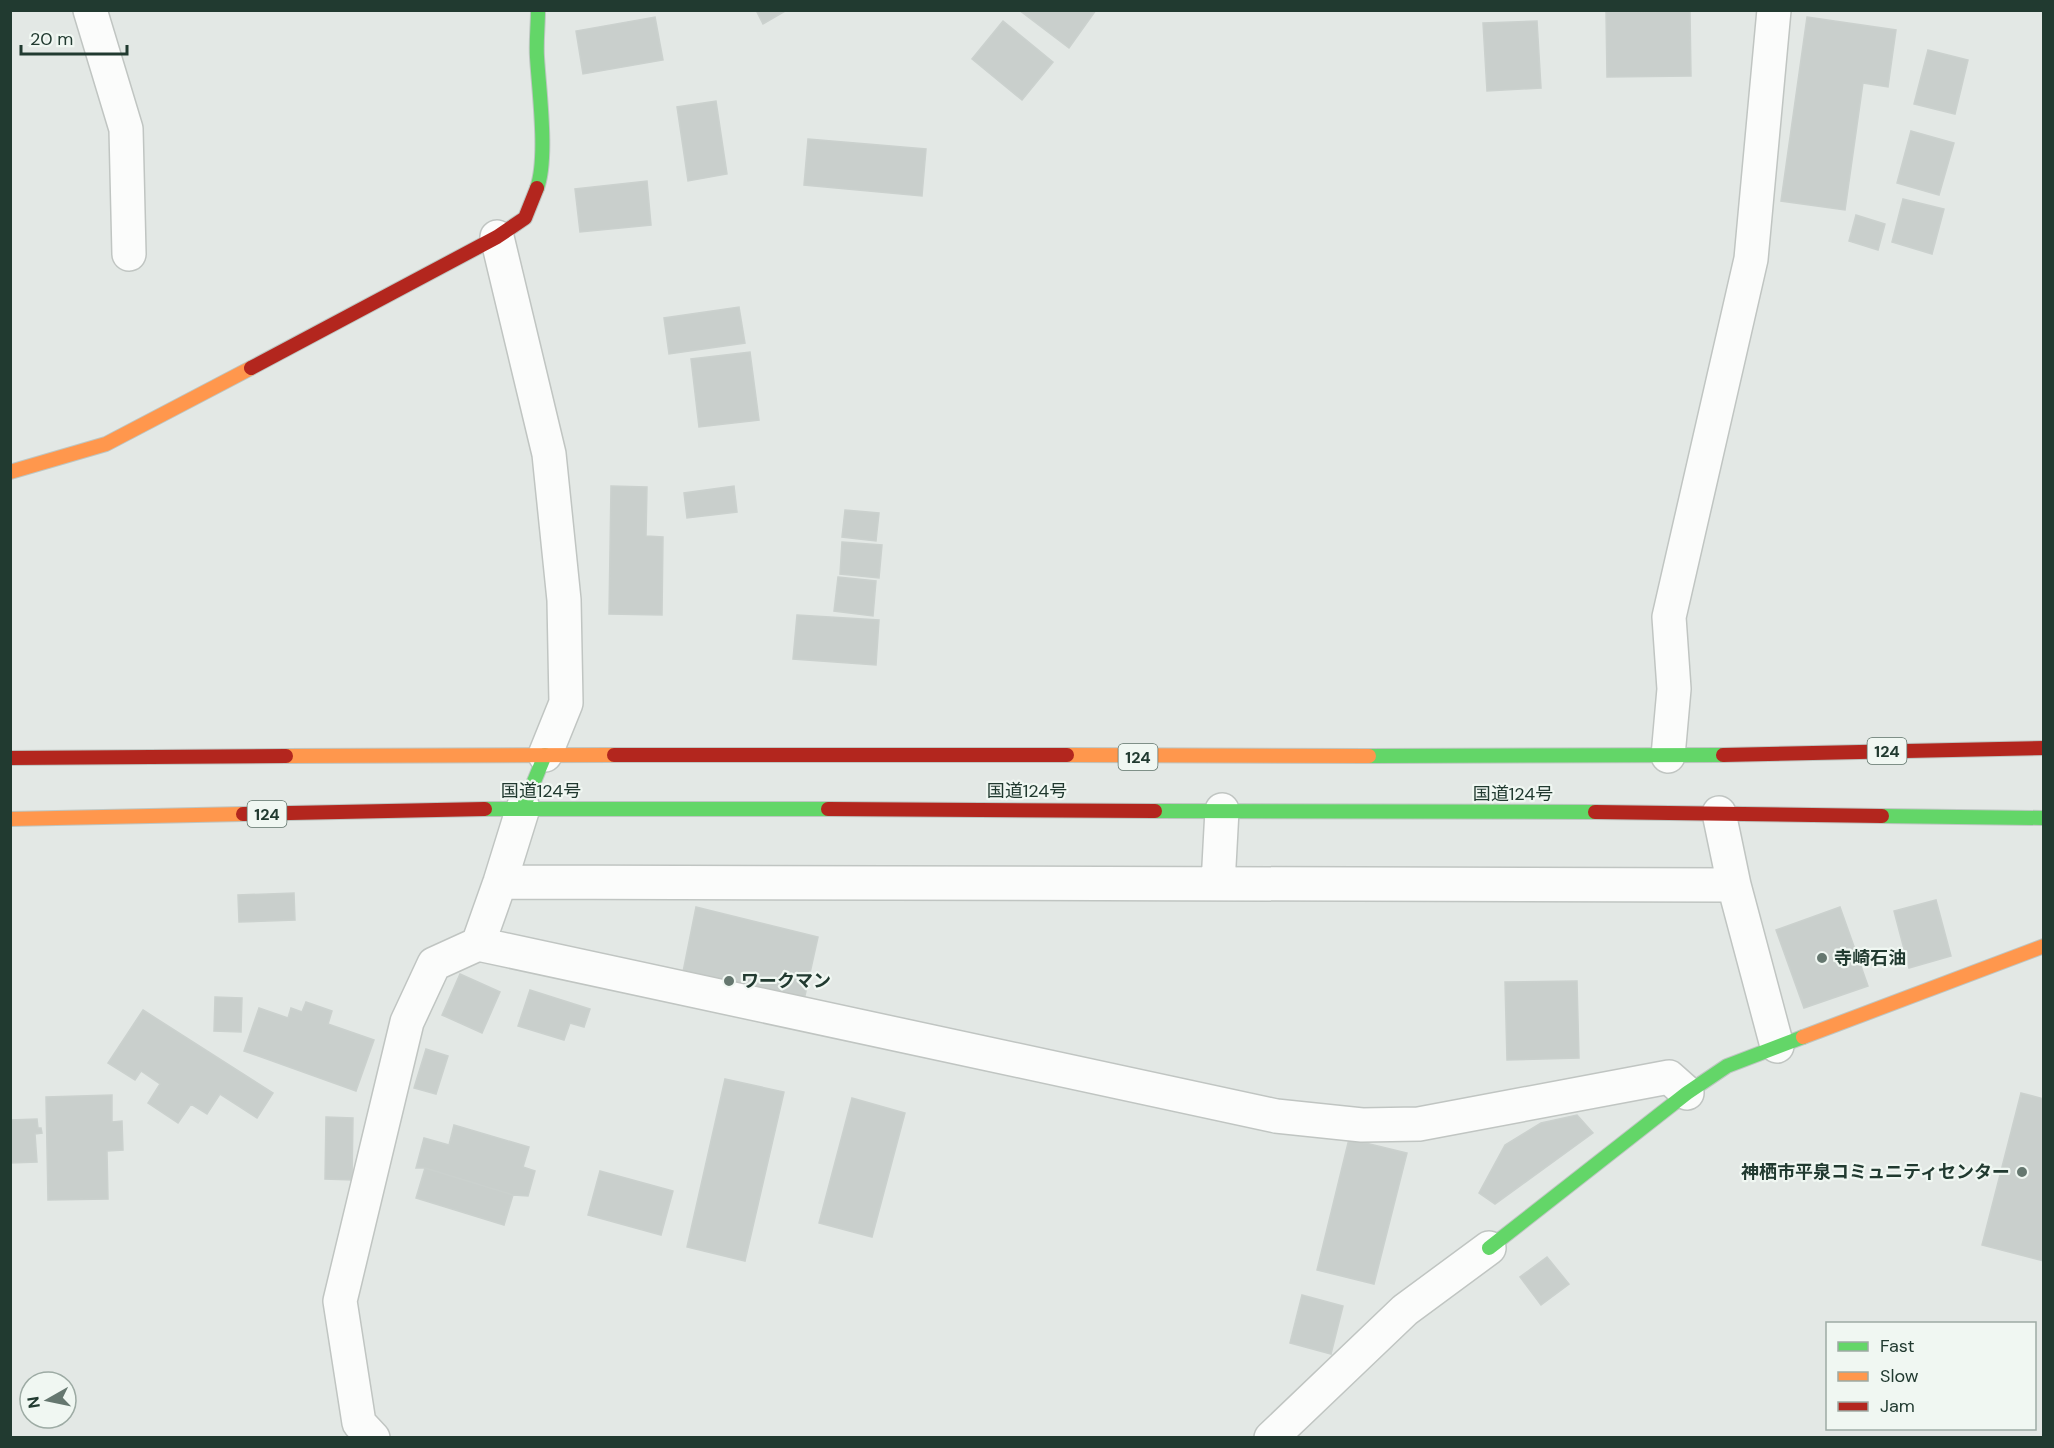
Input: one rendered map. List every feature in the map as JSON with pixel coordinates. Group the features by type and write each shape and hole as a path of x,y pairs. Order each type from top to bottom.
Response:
{"main road":[{"path":"10,472 106,444 350,317 497,237 525,218 541,177 538,10"},
{"name":"国道124号","path":"10,758 545,755 1668,756 2043,748"},
{"path":"523,808 545,755"},
{"name":"国道124号","path":"10,819 523,808 1719,813 2043,818"},
{"path":"1489,1248 1687,1093 1727,1066 2043,946"}],"street":[{"path":"90,10 126,129 129,254"},
{"path":"1668,756 1674,689 1669,617 1751,259 1774,10"},
{"path":"497,237 549,454 564,600 566,703 545,755"},
{"path":"478,944 523,808"},
{"path":"1218,884 1222,810"},
{"path":"1719,813 1734,885 1777,1046"},
{"path":"500,882 1734,885"},
{"path":"373,1437 359,1423 340,1301 407,1022 434,963 478,944 1276,1116 1362,1125 1419,1124 1669,1077 1687,1093"},
{"path":"1272,1437 1405,1310 1489,1248"}],"building":[{"path":"756,10 787,10 763,24"},
{"path":"1019,10 1096,10 1069,48"},
{"path":"1690,11 1691,76 1607,77 1606,12"},
{"path":"655,17 663,60 583,74 576,31"},
{"path":"1807,17 1896,30 1888,87 1863,83 1845,210 1781,201"},
{"path":"1003,21 1053,62 1022,100 972,59"},
{"path":"1537,21 1541,88 1487,91 1483,23"},
{"path":"1928,50 1968,60 1955,114 1914,104"},
{"path":"716,101 727,174 688,181 677,107"},
{"path":"1911,131 1954,143 1939,195 1897,183"},
{"path":"808,139 926,149 922,196 804,185"},
{"path":"647,181 651,225 580,232 575,189"},
{"path":"1903,199 1944,209 1932,254 1892,242"},
{"path":"1856,215 1885,224 1878,250 1849,241"},
{"path":"739,307 745,343 669,354 664,318"},
{"path":"750,352 759,420 699,427 691,359"},
{"path":"611,486 647,487 646,536 663,537 662,615 609,614"},
{"path":"734,486 737,512 687,518 684,493"},
{"path":"845,510 879,513 876,541 842,537"},
{"path":"842,542 882,545 879,578 840,574"},
{"path":"838,577 876,581 873,616 834,611"},
{"path":"797,615 879,620 876,665 793,659"},
{"path":"294,893 295,920 239,922 238,895"},
{"path":"1936,900 1951,956 1909,968 1894,911"},
{"path":"696,907 818,937 802,1009 681,982"},
{"name":"寺崎石油","path":"1840,907 1868,986 1804,1008 1776,930"},
{"path":"460,974 500,992 482,1033 442,1015"},
{"path":"1577,981 1579,1058 1507,1060 1505,982"},
{"path":"530,990 590,1009 584,1027 570,1023 564,1040 518,1026"},
{"path":"215,997 242,998 241,1032 214,1031"},
{"path":"306,1002 332,1011 328,1024 374,1040 356,1091 244,1051 259,1008 288,1018 291,1008 302,1012"},
{"path":"143,1010 273,1093 257,1118 220,1094 207,1114 191,1104 178,1123 148,1103 160,1084 141,1071 135,1080 108,1063"},
{"path":"426,1049 448,1056 436,1094 414,1088"},
{"path":"725,1079 784,1092 745,1261 687,1247"},
{"name":"神栖市平泉コミュニティセンター","path":"2021,1093 2044,1099 2044,1261 1982,1245"},
{"path":"112,1095 112,1122 122,1121 123,1150 107,1151 108,1199 48,1200 46,1097"},
{"path":"852,1098 905,1113 872,1237 819,1223"},
{"path":"1577,1115 1593,1133 1495,1204 1479,1193 1505,1145 1541,1123"},
{"path":"326,1117 353,1118 352,1180 325,1179"},
{"path":"37,1119 38,1128 41,1128 42,1133 35,1134 37,1162 10,1163 10,1120"},
{"path":"454,1125 529,1147 523,1167 535,1171 528,1196 513,1195 425,1168 416,1168 424,1138 449,1145"},
{"path":"1349,1139 1407,1153 1374,1284 1317,1270"},
{"path":"425,1168 513,1195 504,1225 416,1198"},
{"path":"600,1171 673,1191 661,1235 588,1215"},
{"path":"1547,1257 1569,1284 1541,1305 1520,1277"},
{"path":"1302,1295 1343,1306 1331,1354 1290,1343"}],"traffic: fast":[{"path":"537,188 542,160 537,51 538,10"},
{"path":"523,808 545,755"},
{"path":"1369,756 1723,755"},
{"path":"485,809 828,809"},
{"path":"1155,811 1595,812"},
{"path":"1882,816 2044,818"},
{"path":"1489,1248 1687,1093 1727,1066 1803,1037"}],"traffic: slow":[{"path":"10,472 106,444 251,368"},
{"path":"286,756 614,755"},
{"path":"1067,755 1369,756"},
{"path":"10,819 243,814"},
{"path":"1803,1037 2044,946"}],"traffic: jam":[{"path":"251,368 497,237 525,218 537,188"},
{"path":"1723,755 2044,748"},
{"path":"614,755 1067,755"},
{"path":"10,758 286,756"},
{"path":"243,814 485,809"},
{"path":"828,809 1155,811"},
{"path":"1595,812 1882,816"}],"place":[{"name":"寺崎石油","path":"1822,958"},
{"name":"ワークマン","path":"729,981"},
{"name":"神栖市平泉コミュニティセンター","path":"2022,1172"}]}
